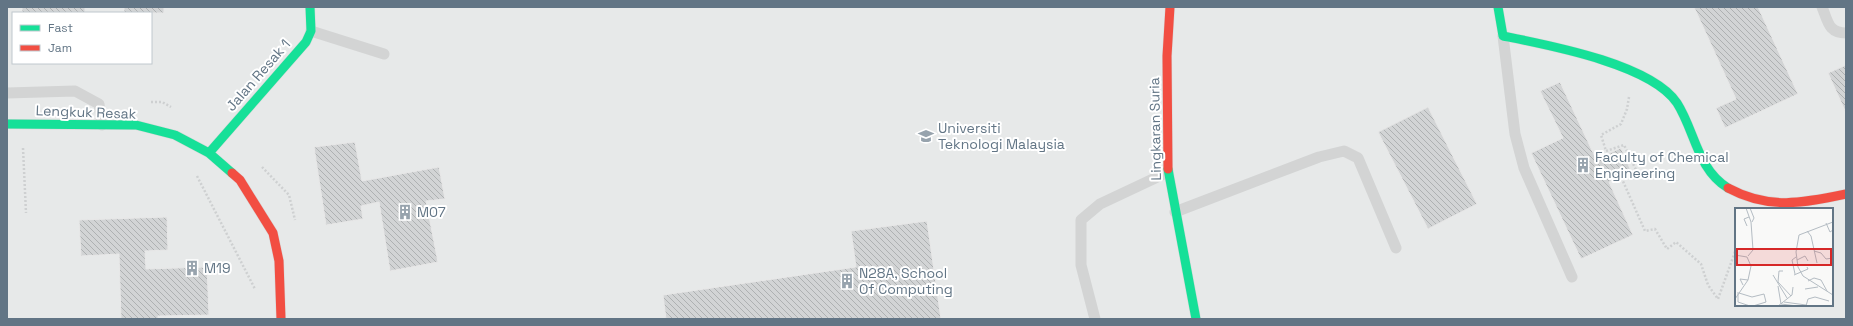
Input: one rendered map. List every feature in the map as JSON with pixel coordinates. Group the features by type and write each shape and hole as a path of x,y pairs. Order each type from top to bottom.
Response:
{"street":[{"path":"310,7 311,31"},
{"name":"Lingkaran Suria","path":"1170,7 1167,56 1168,172 1196,319"},
{"path":"1498,7 1503,36 1594,56 1649,81 1672,96 1684,116 1708,170 1722,185 1750,199 1770,203 1792,204 1846,194"},
{"name":"Jalan Resak 1","path":"209,153 306,42 311,31"},
{"name":"Lengkuk Resak","path":"7,124 136,125 175,136 209,153 240,180 274,233 279,261 282,319"}],"lane":[{"path":"1822,7 1830,28 1839,33 1846,33"},
{"path":"311,31 384,54"},
{"path":"1503,36 1515,134 1524,168 1572,277"},
{"path":"7,93 75,91 99,104 102,125"},
{"path":"1175,212 1319,157 1344,151 1358,158 1396,248"},
{"path":"1095,319 1081,265 1081,220 1100,204 1168,172"}],"path":[{"path":"1630,92 1628,109 1621,124 1601,135 1606,151 1624,145 1637,172 1622,179 1645,232 1655,229 1667,249 1676,242 1701,264 1708,284 1718,298 1735,252"},
{"path":"147,102 162,102 175,110"},
{"path":"23,144 26,213"},
{"path":"257,161 289,194 297,226"},
{"path":"196,174 256,292"}],"shaded area":[{"name":"Universiti Teknologi Malaysia","path":"7,7 1846,7 1846,319 7,319"}],"building":[{"path":"22,7 85,7 85,12 22,12"},
{"path":"124,7 164,7 164,13 124,12"},
{"name":"Faculty of Chemical Engineering","path":"1694,7 1758,7 1798,94 1725,128 1716,108 1736,99"},
{"path":"1846,65 1846,113 1828,73"},
{"name":"Faculty of Chemical Engineering","path":"1560,82 1596,159 1621,148 1631,171 1609,182 1633,235 1581,259 1531,153 1563,138 1540,91"},
{"path":"1428,107 1477,204 1428,229 1378,132"},
{"name":"M07","path":"355,142 362,181 439,167 445,199 426,201 438,262 390,271 379,202 361,206 363,219 326,225 314,147"},
{"name":"M19","path":"167,217 168,250 145,251 146,269 207,267 209,315 158,316 158,319 121,319 119,254 81,256 79,220"},
{"name":"N28A, School Of Computing","path":"927,221 941,319 666,319 663,295 856,267 851,231"}],"traffic: fast":[{"path":"209,153 306,42 311,31 310,7"},
{"path":"1498,7 1503,36 1597,58 1645,77 1664,89 1677,103 1709,171 1728,188"},
{"path":"7,124 136,125 175,135 209,153 232,173"},
{"path":"1168,169 1196,319"}],"traffic: jam":[{"path":"1168,169 1167,56 1170,7"},
{"path":"232,173 240,180 273,233 279,261 281,319"},
{"path":"1728,188 1743,195 1758,199 1786,203 1815,200 1846,194"}],"place":[{"name":"Universiti Teknologi Malaysia","path":"926,136"},
{"name":"Faculty of Chemical Engineering","path":"1583,165"},
{"name":"M07","path":"405,212"},
{"name":"M19","path":"192,268"},
{"name":"N28A, School Of Computing","path":"847,281"}]}
